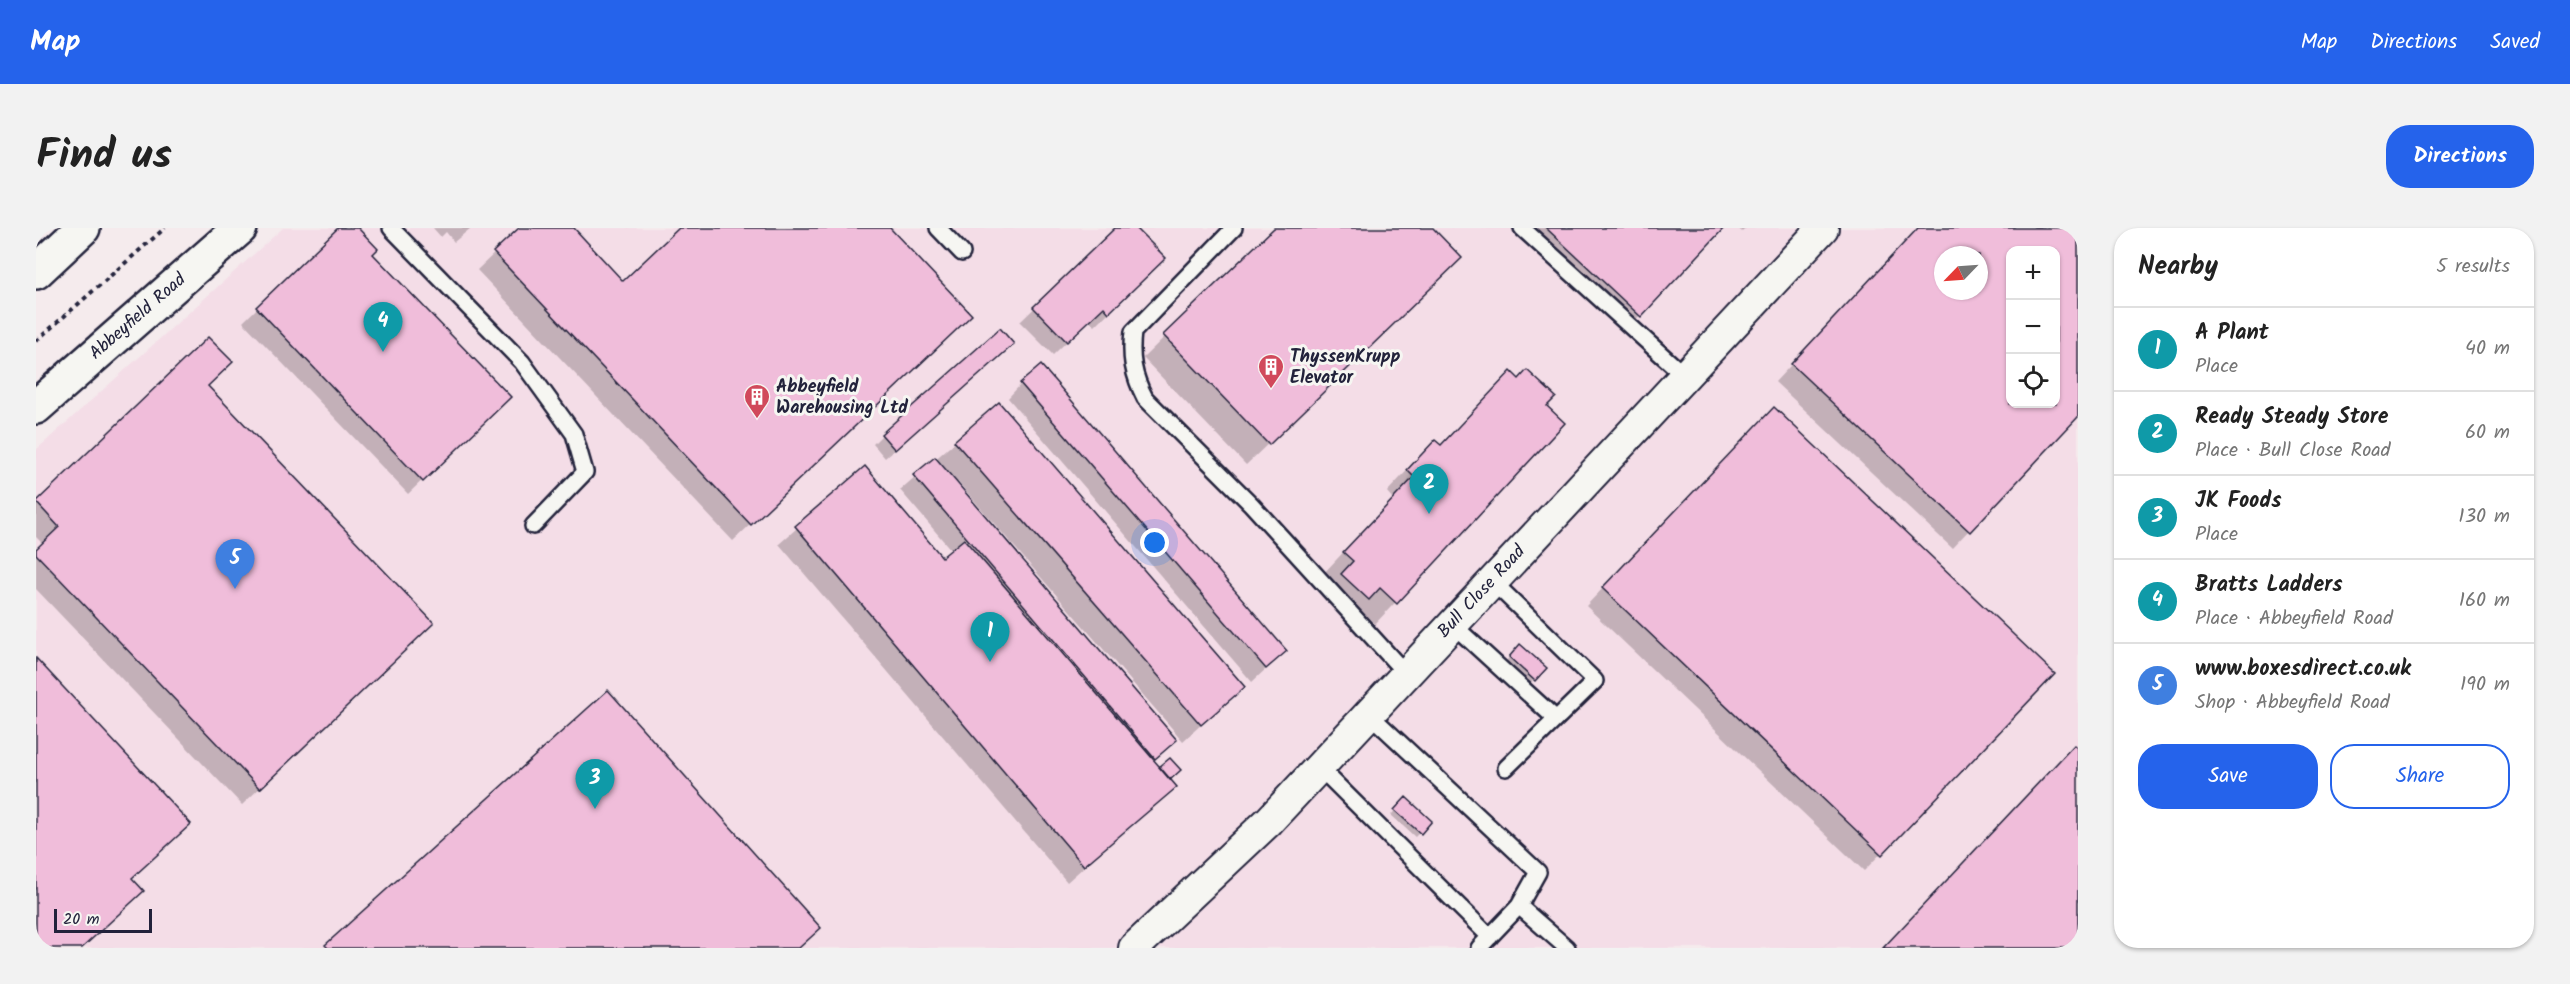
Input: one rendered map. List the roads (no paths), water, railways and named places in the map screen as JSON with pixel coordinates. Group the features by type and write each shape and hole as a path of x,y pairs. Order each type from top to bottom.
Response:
{"main road":[{"path":"36,272 83,228"},
{"name":"Abbeyfield Road","path":"36,407 240,228"}],"street":[{"name":"Bull Close Road","path":"1134,948 1269,821 1823,228"}],"lane":[{"path":"392,228 522,362 574,434 585,472 533,526"},
{"path":"938,228 962,253"},
{"path":"1522,228 1685,376"},
{"path":"1230,229 1133,332 1130,355 1136,381 1144,398 1251,504 1406,674"},
{"path":"1492,581 1595,681 1506,768"},
{"path":"1452,624 1556,719"},
{"path":"1318,767 1485,942 1519,906 1538,872 1369,714"},
{"path":"1519,906 1567,948"}],"place":[{"name":"Bratts Ladders","path":"383,352"},
{"name":"ThyssenKrupp Elevator","path":"1271,390"},
{"name":"Abbeyfield Warehousing Ltd","path":"757,420"},
{"name":"Ready Steady Store","path":"1429,514"},
{"name":"www.boxesdirect.co.uk","path":"235,589"},
{"name":"A Plant","path":"990,662"},
{"name":"JK Foods","path":"595,809"}]}
